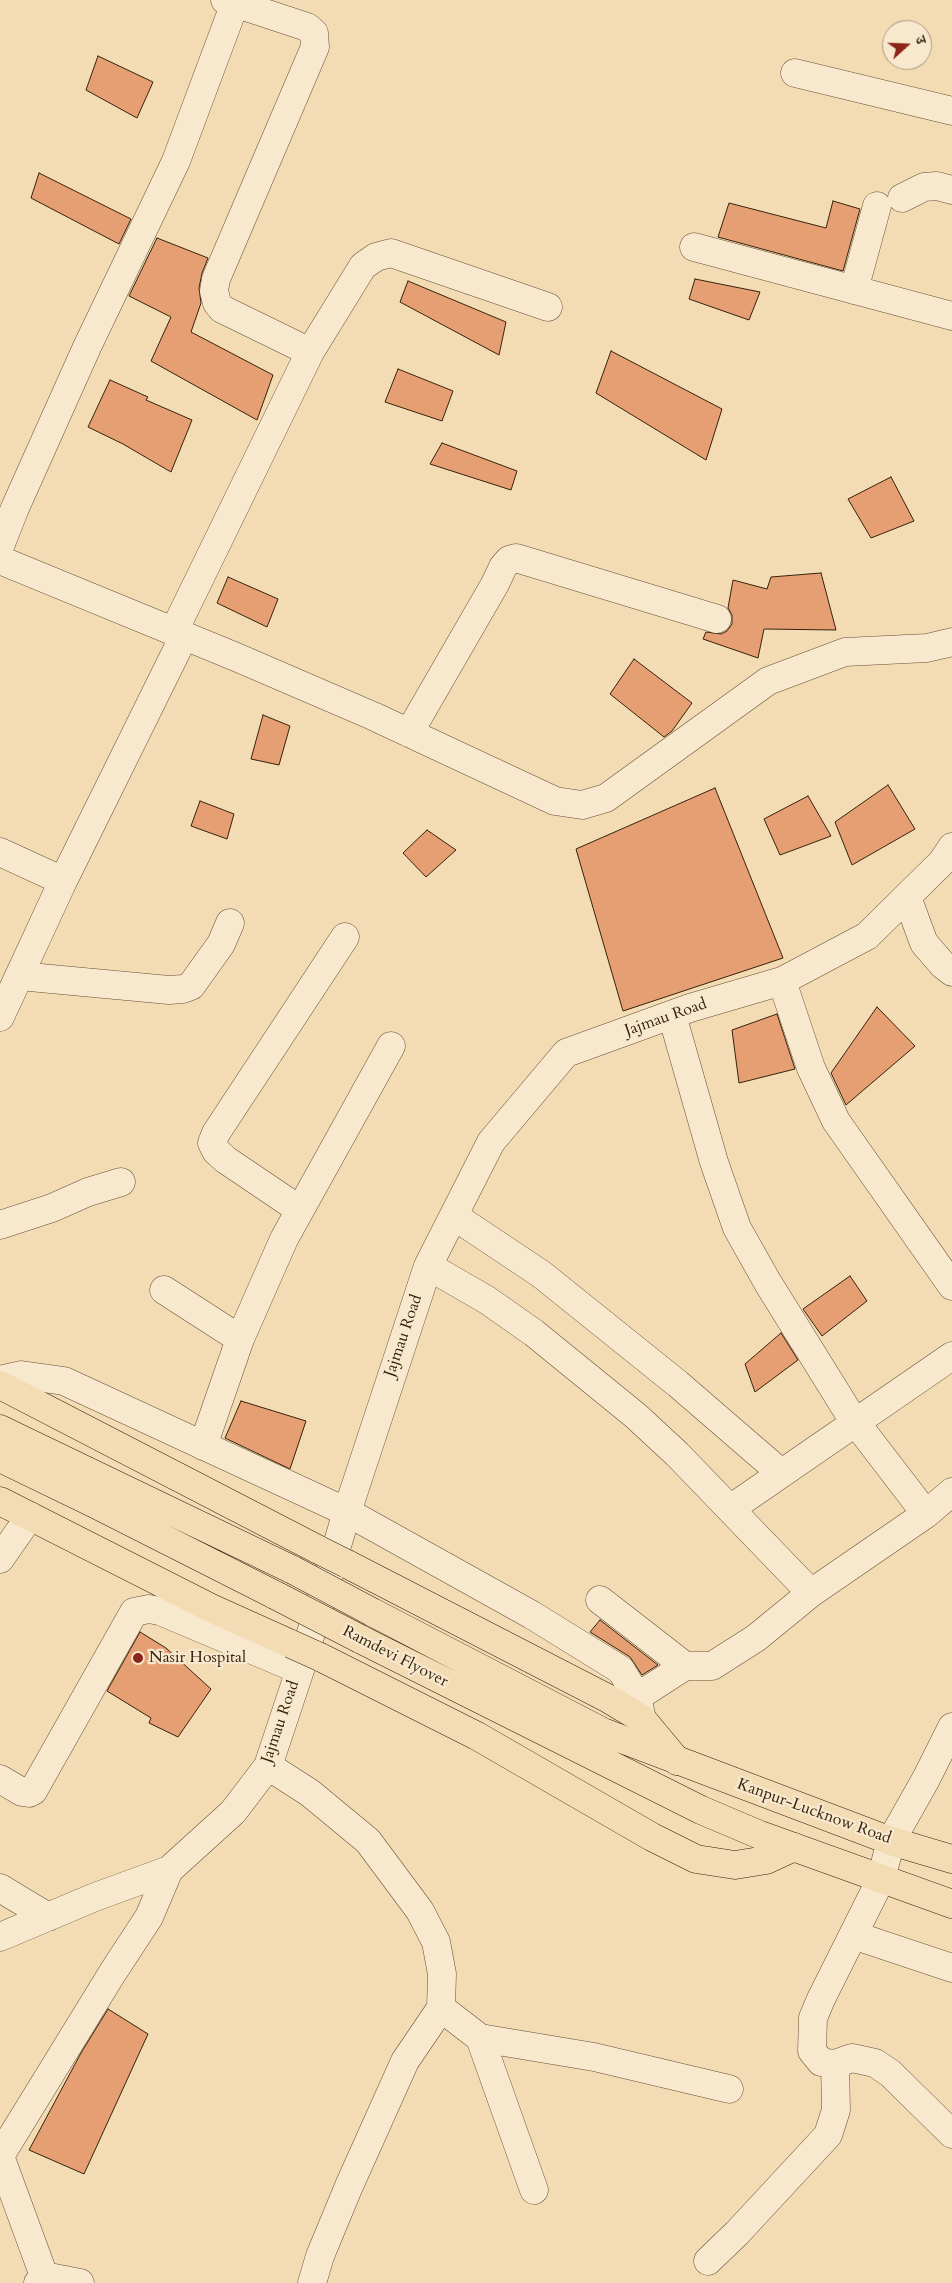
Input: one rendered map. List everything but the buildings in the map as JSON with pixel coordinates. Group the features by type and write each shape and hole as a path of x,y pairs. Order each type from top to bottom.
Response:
{"main road":[{"path":"0,1385 607,1698 640,1708 677,1760"},
{"name":"Ramdevi Flyover","path":"0,1428 261,1554 603,1732 677,1760"},
{"name":"Ramdevi Flyover","path":"0,1458 102,1507 701,1810 794,1847"},
{"path":"0,1501 211,1608 291,1644 310,1663 477,1736 652,1837 696,1859 735,1865 766,1860 794,1847 952,1904"},
{"name":"Kanpur-Lucknow Road","path":"677,1760 891,1841 952,1859"}],"street":[{"path":"0,546 15,508 87,348 176,161 230,2 307,27 314,33 315,47 216,279 214,292 217,303 222,310 310,352"},
{"path":"796,73 952,111"},
{"path":"854,290 890,202 924,187 937,186 952,190"},
{"path":"694,247 952,316"},
{"path":"0,1017 310,352 363,266 376,257 391,253 548,307"},
{"path":"408,733 496,584 503,567 509,560 516,558 717,618"},
{"path":"0,560 179,634 408,733 555,801 582,805 606,798 768,681 845,652 927,648 952,642"},
{"name":"Jajmau Road","path":"0,1937 95,1897 169,1870 233,1812 268,1766 310,1663 346,1512 428,1266 491,1142 566,1053 672,1015 782,981 867,936 942,862 952,847"},
{"path":"0,852 63,881"},
{"path":"907,897 924,943 942,965 952,972"},
{"path":"19,976 168,990 183,989 191,986 221,944 230,923"},
{"path":"300,1210 226,1160 216,1151 212,1143 216,1133 345,938"},
{"path":"782,981 811,1068 836,1121 952,1286"},
{"path":"672,1015 714,1162 738,1228 768,1282 856,1424 926,1514"},
{"path":"204,1446 240,1339 284,1239 391,1046"},
{"path":"0,1225 52,1208 88,1192 121,1182"},
{"path":"454,1216 541,1274 678,1384 781,1473"},
{"path":"428,1266 487,1300 534,1333 636,1416 677,1454 811,1593"},
{"path":"164,1290 240,1339"},
{"path":"730,1510 952,1356"},
{"path":"0,1380 21,1375 64,1381 346,1512 532,1615 621,1670 640,1708 684,1666"},
{"path":"600,1600 684,1666 712,1666 756,1638 811,1593 926,1514 952,1492"},
{"path":"0,1559 30,1516"},
{"path":"0,1779 22,1792 29,1793 32,1791 134,1612 148,1609 160,1611 310,1663"},
{"path":"952,1727 926,1779 891,1841 881,1879 813,2018 812,2051 821,2062 835,2064 852,2058 875,2063 890,2073 952,2134"},
{"path":"268,1766 310,1793 368,1841 420,1911 436,1942 442,1974 441,2008 405,2061 349,2186 320,2256 312,2283"},
{"path":"80,2283 41,2279 0,2156 112,1972 149,1917 169,1870"},
{"path":"0,1888 48,1917"},
{"path":"853,1935 952,1968"},
{"path":"441,2008 480,2038 594,2057 728,2089"},
{"path":"480,2038 534,2190"},
{"path":"708,2261 737,2233 828,2135 836,2110 835,2064"}],"place":[{"name":"Nasir Hospital","path":"138,1658"}]}
